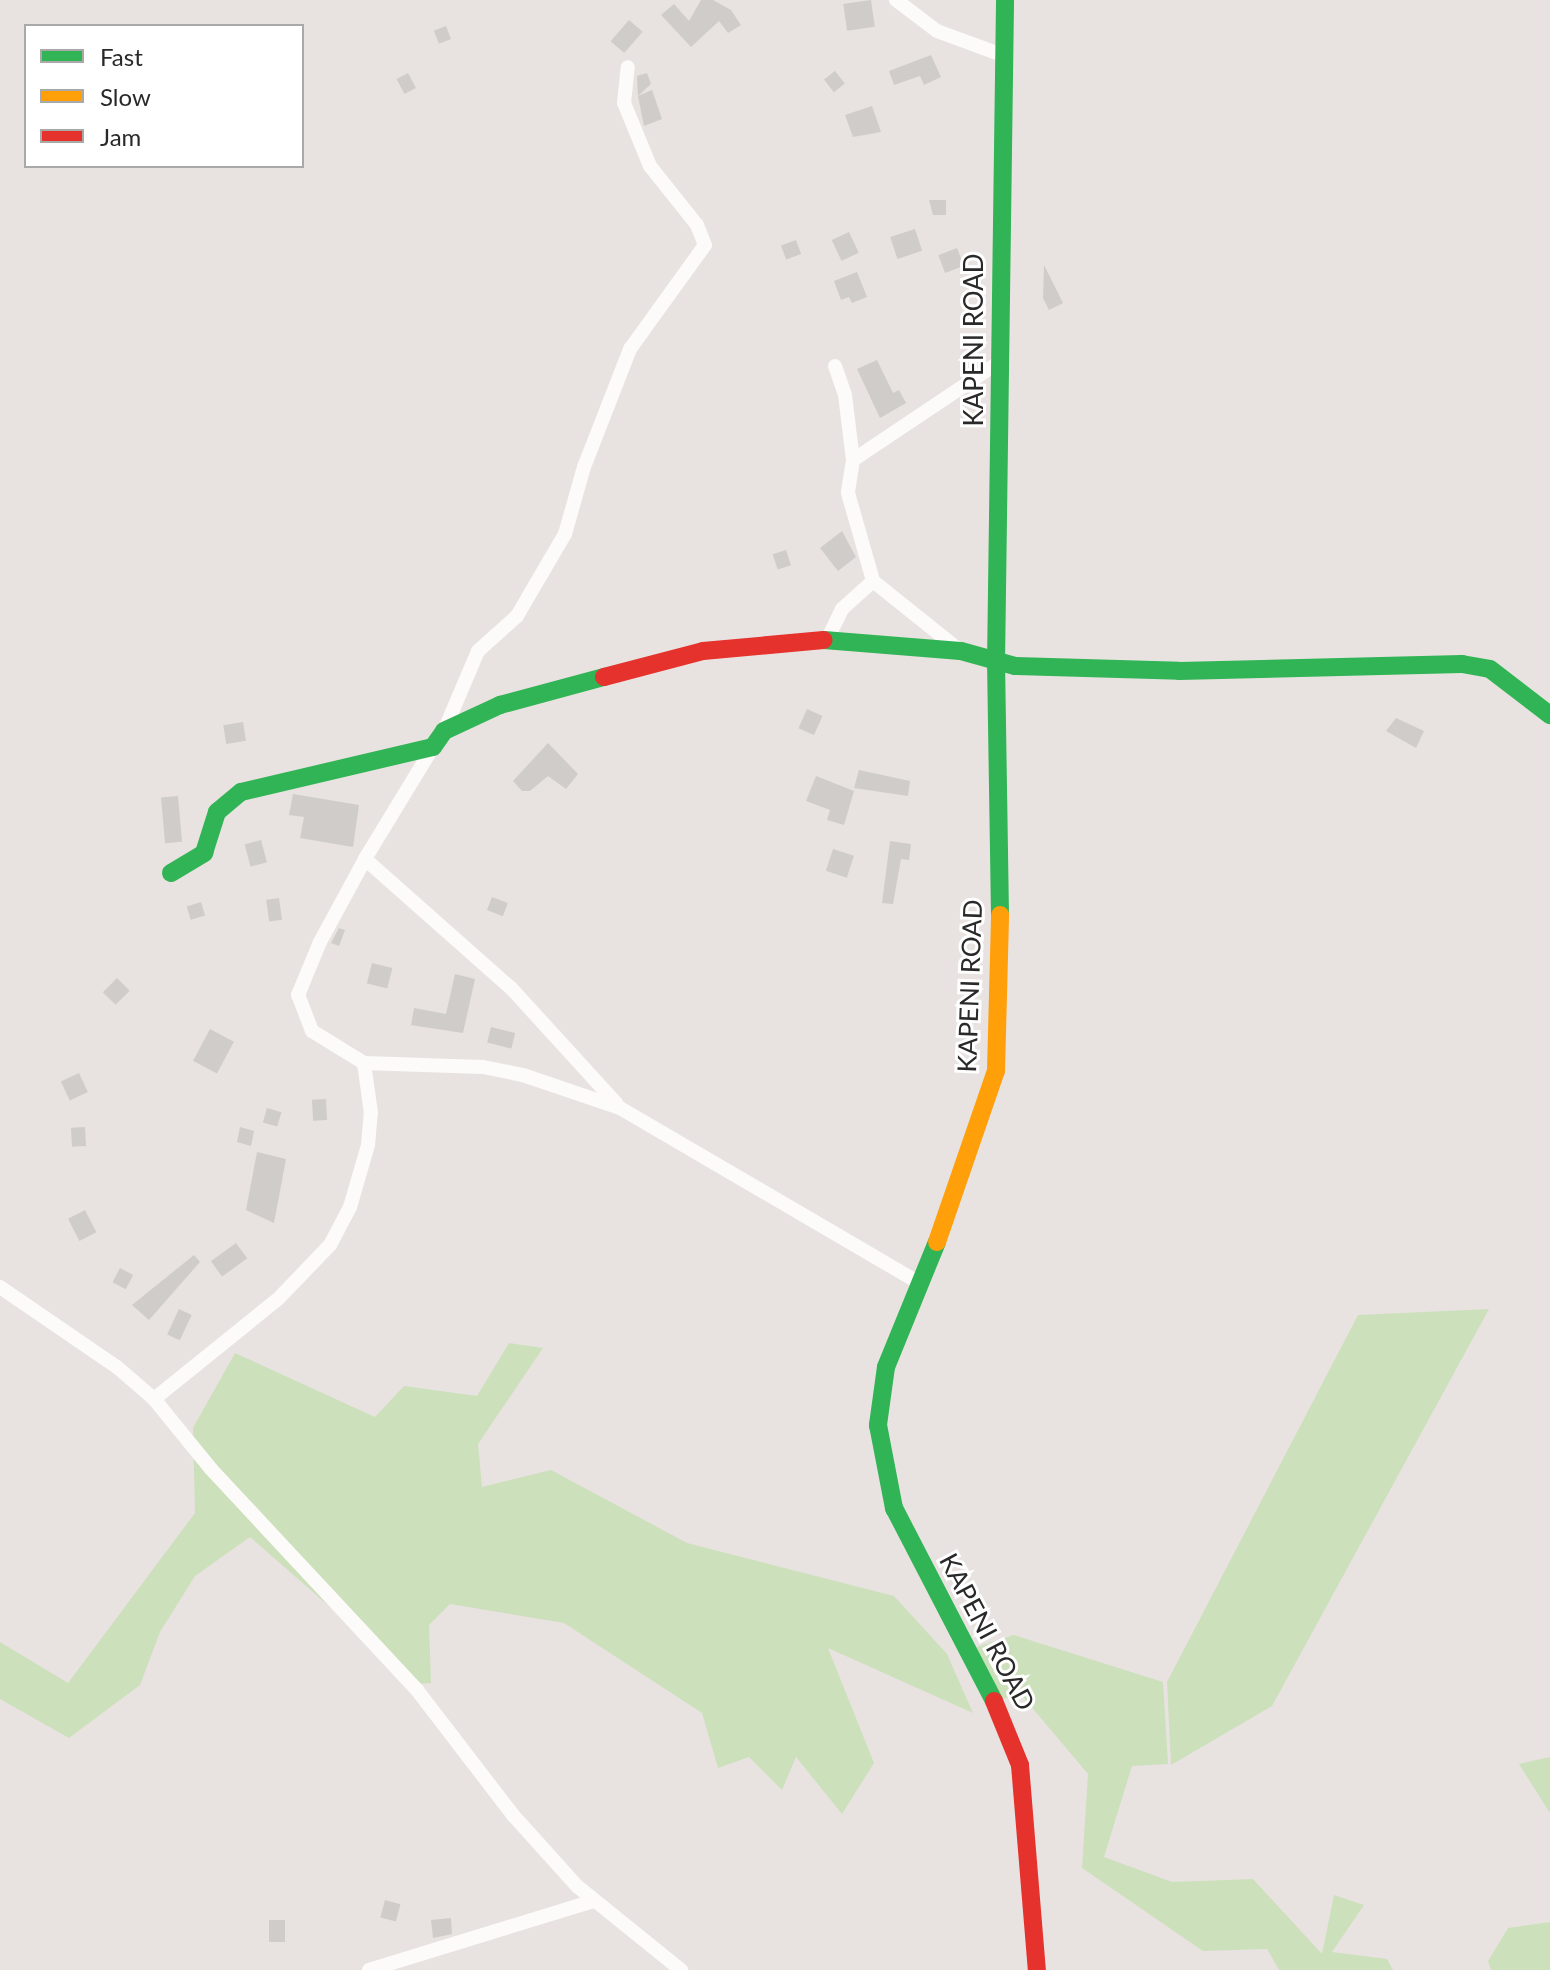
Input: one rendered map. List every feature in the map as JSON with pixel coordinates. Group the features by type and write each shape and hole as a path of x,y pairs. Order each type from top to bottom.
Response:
{"main road":[{"name":"KAPENI ROAD","path":"1005,0 996,664 1001,988 996,1071 980,1129 882,1385 880,1451 909,1542 983,1673 1020,1765 1037,1970"},
{"path":"171,873 204,853 217,812 241,792 438,739 500,705 703,651 827,640 961,651 996,664 1179,671 1462,664 1490,669 1550,715"}],"street":[{"path":"896,0 937,31 1005,56"},
{"path":"628,67 624,103 650,166 697,225 705,245 630,349 584,467 565,534 517,616 478,651 438,739 365,859 320,942 298,995 312,1031 364,1063 483,1067 523,1075 620,1108 919,1283"},
{"path":"853,460 1001,361"},
{"path":"835,366 845,395 853,460 848,493 873,581 961,651"},
{"path":"827,640 842,609 873,581"},
{"path":"365,859 511,988 620,1108"},
{"path":"154,1399 278,1299 330,1245 350,1207 368,1145 371,1113 364,1063"},
{"path":"0,1287 117,1367 154,1399 211,1469 417,1690 513,1815 593,1901 681,1970"},
{"path":"369,1970 593,1901"}],"green space":[{"path":"1489,1309 1272,1706 1171,1765 1167,1682 1358,1315"},
{"path":"509,1343 543,1348 478,1444 482,1487 551,1470 687,1543 894,1596 947,1654 973,1713 828,1648 874,1763 842,1814 796,1757 782,1790 749,1757 718,1768 702,1713 564,1623 450,1604 429,1625 431,1683 418,1684 250,1537 195,1576 160,1632 140,1685 69,1738 0,1699 0,1642 68,1683 195,1513 193,1428 235,1353 375,1417 404,1386 477,1396"},
{"path":"1014,1635 1163,1682 1168,1764 1132,1766 1104,1857 1172,1882 1253,1879 1322,1954 1334,1895 1364,1905 1332,1952 1387,1959 1393,1970 1279,1970 1267,1949 1203,1951 1082,1868 1088,1774 1023,1697 988,1699 970,1649"},
{"path":"1550,1757 1550,1813 1519,1764"},
{"path":"1550,1922 1550,1970 1491,1970 1488,1961 1508,1928"}],"building":[{"path":"701,0 713,0 731,10 741,25 728,33 719,21 691,47 661,15 674,4 689,21"},
{"path":"871,0 875,27 847,31 843,4"},
{"path":"629,20 643,32 624,53 611,41"},
{"path":"446,26 451,39 439,44 434,31"},
{"path":"931,55 941,77 924,85 920,76 894,85 889,71"},
{"path":"835,71 845,84 834,92 824,80"},
{"path":"408,73 416,88 405,94 397,79"},
{"path":"647,73 651,84 638,96 637,76"},
{"path":"652,90 662,119 644,126 638,96"},
{"path":"872,106 881,132 853,137 845,115"},
{"path":"929,200 946,200 946,215 933,215"},
{"path":"915,229 922,251 897,259 890,237"},
{"path":"849,232 859,253 842,261 832,240"},
{"path":"796,240 801,254 786,260 781,245"},
{"path":"957,248 964,266 945,273 938,255"},
{"path":"1044,265 1063,303 1049,310 1043,298"},
{"path":"857,272 867,297 852,303 849,297 841,300 834,281"},
{"path":"877,360 893,393 899,390 906,403 880,418 857,369"},
{"path":"842,531 856,557 838,571 820,548"},
{"path":"786,550 791,565 778,570 773,554"},
{"path":"807,709 823,716 814,735 798,728"},
{"path":"1396,718 1424,731 1416,748 1386,731"},
{"path":"243,722 246,741 226,744 223,725"},
{"path":"548,743 578,774 566,789 548,776 530,791 522,791 513,781"},
{"path":"859,770 910,781 908,796 854,788"},
{"path":"816,776 854,791 844,825 827,820 830,810 806,801"},
{"path":"293,794 359,805 353,847 300,838 304,817 289,815"},
{"path":"178,796 182,842 165,843 161,797"},
{"path":"261,840 267,862 251,867 245,844"},
{"path":"890,841 911,844 909,860 901,859 893,904 882,903"},
{"path":"833,849 854,856 847,878 826,871"},
{"path":"492,897 508,903 503,916 487,910"},
{"path":"279,898 282,920 269,922 266,900"},
{"path":"201,902 205,915 191,920 187,906"},
{"path":"339,928 345,930 339,946 331,943"},
{"path":"372,963 392,968 387,988 367,983"},
{"path":"455,974 475,979 463,1033 411,1025 414,1008 446,1014"},
{"path":"117,978 130,991 116,1005 103,992"},
{"path":"491,1027 515,1033 511,1049 487,1043"},
{"path":"210,1029 234,1042 217,1073 193,1061"},
{"path":"79,1073 88,1092 70,1100 61,1081"},
{"path":"326,1099 327,1120 313,1121 312,1100"},
{"path":"267,1108 281,1112 277,1127 263,1122"},
{"path":"85,1127 86,1146 72,1147 71,1128"},
{"path":"240,1127 254,1131 251,1146 237,1142"},
{"path":"257,1152 286,1159 274,1223 246,1210"},
{"path":"85,1210 96,1232 79,1241 68,1219"},
{"path":"236,1243 247,1258 222,1277 211,1261"},
{"path":"194,1255 200,1262 149,1320 132,1305"},
{"path":"120,1268 133,1275 126,1289 112,1282"},
{"path":"179,1309 192,1315 180,1340 167,1334"},
{"path":"385,1900 400,1904 396,1922 380,1917"},
{"path":"451,1918 452,1934 433,1938 431,1920"},
{"path":"269,1920 285,1920 285,1942 269,1942"}],"traffic: fast":[{"path":"1000,915 996,664 1005,0"},
{"path":"824,640 961,651 1015,666 1179,671 1462,664 1490,669 1550,715"},
{"path":"171,873 204,853 217,812 241,792 433,747 444,731 500,705 604,677"},
{"path":"937,1242 886,1367 878,1425 894,1508 994,1701"}],"traffic: slow":[{"path":"937,1242 996,1071 1000,915"}],"traffic: jam":[{"path":"604,677 703,651 824,640"},
{"path":"994,1701 1020,1765 1037,1970"}]}
